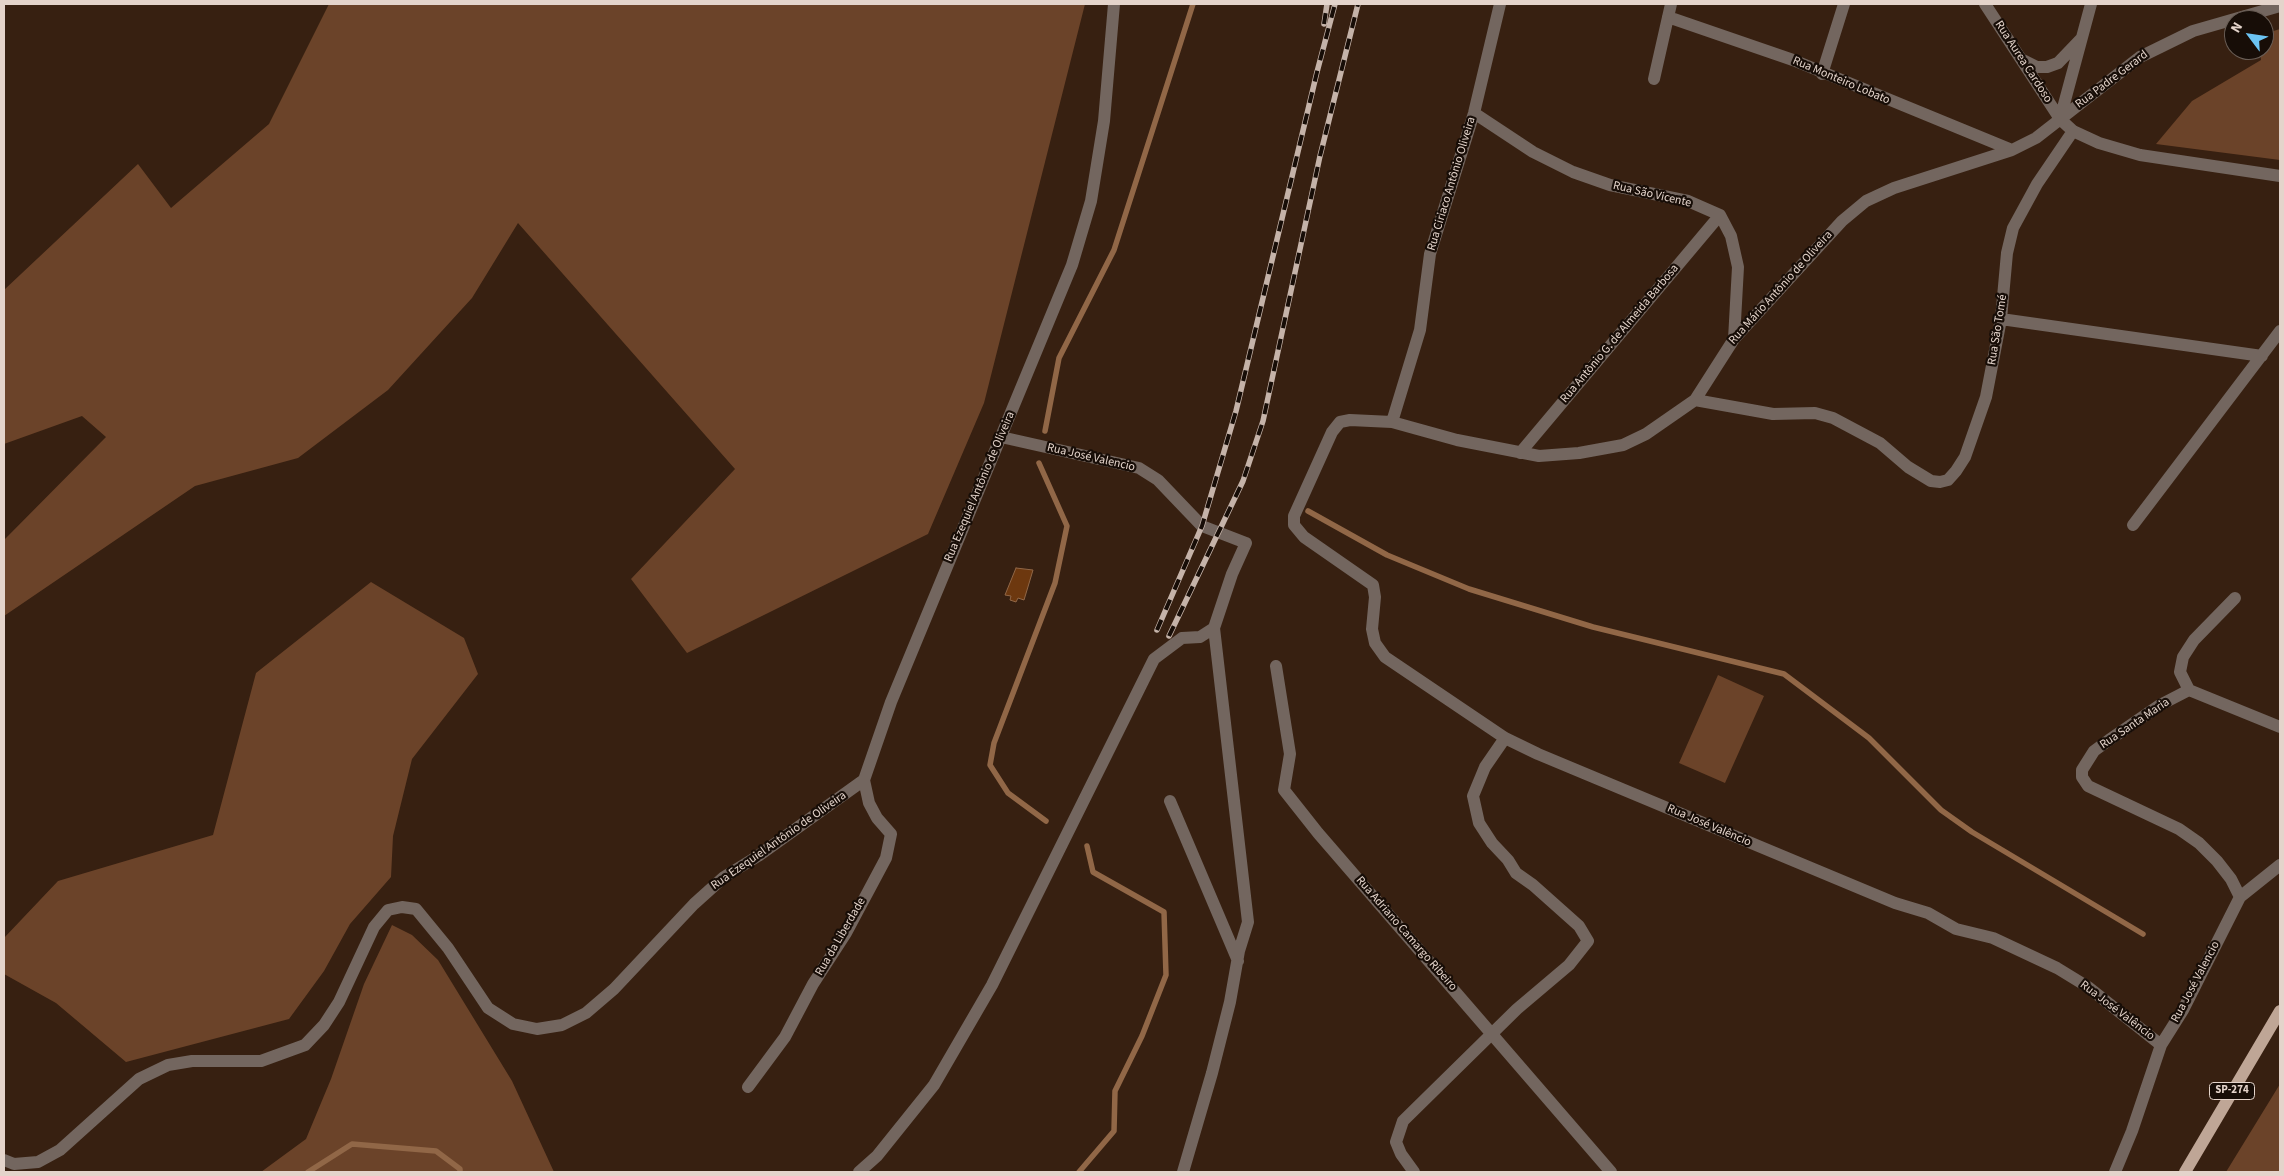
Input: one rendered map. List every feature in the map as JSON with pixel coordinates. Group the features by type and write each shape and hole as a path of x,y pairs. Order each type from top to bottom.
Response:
{"main road":[{"name":"SP-274","path":"2185,1172 2280,1011"}],"street":[{"name":"Rua Ezequiel Antônio de Oliveira","path":"12,1165 38,1162 60,1150 140,1080 168,1065 192,1061 261,1061 305,1045 324,1025 339,1002 374,927 388,910 402,907 416,909 448,948 488,1008 514,1024 537,1029 562,1025 586,1013 614,989 694,904 724,877 758,856 864,780 891,702 1072,266 1091,201 1104,121 1114,4"},
{"name":"Rua Ciriaco Antônio Oliveira","path":"1392,422 1420,330 1434,239 1474,113 1500,4"},
{"path":"1654,79 1671,4"},
{"path":"1822,74 1844,4"},
{"name":"Rua Aurea Cardoso","path":"1985,4 2060,120"},
{"path":"2091,4 2060,120 2073,132 2099,143 2140,155 2280,176"},
{"name":"Rua Padre Gerard","path":"2060,120 2140,57 2192,32 2280,6"},
{"name":"Rua Monteiro Lobato","path":"1668,17 1738,39 2012,150"},
{"path":"2020,57 2030,64 2047,67 2058,63 2081,38"},
{"name":"Rua São Vicente","path":"1474,113 1533,152 1573,172 1610,185 1688,201 1720,215"},
{"name":"Rua Mário Antônio de Oliveira","path":"1320,549 1304,537 1294,525 1294,516 1332,432 1340,422 1350,420 1392,422 1423,432 1539,456 1579,453 1624,445 1646,434 1694,400 1734,339 1842,221 1866,200 1894,188 2012,150 2036,138 2060,120"},
{"name":"Rua São Tomé","path":"1694,400 1773,414 1815,414 1833,418 1880,443 1908,467 1930,481 1940,482 1948,480 1965,457 1986,397 2002,319 2007,252 2013,228 2037,184 2073,132"},
{"path":"1720,215 1731,236 1738,267 1734,339"},
{"name":"Rua Antônio G. de Almeida Barbosa","path":"1520,453 1720,215"},
{"path":"2002,319 2262,356"},
{"path":"2133,525 2280,332"},
{"name":"Rua José Valencio","path":"1001,437 1139,468 1158,480 1202,526 1246,543 1232,574 1214,628"},
{"name":"Rua José Valêncio","path":"1320,549 1373,585 1375,597 1372,629 1376,643 1385,656 1505,738 1538,754 1886,899 1928,913 1956,928 1993,938 2057,968 2088,986 2161,1045"},
{"path":"2235,598 2194,640 2183,657 2180,672 2189,690 2280,727"},
{"path":"859,1172 877,1156 934,1085 992,985 1154,659 1182,638 1200,637 1214,628 1248,922 1212,1073 1183,1172"},
{"name":"Rua Adriano Camargo Ribeiro","path":"1276,666 1290,754 1284,790 1318,833 1611,1172"},
{"name":"Rua Santa Maria","path":"2189,690 2160,705 2094,752 2082,770 2082,777 2088,786 2179,829 2199,843 2231,879 2240,897"},
{"path":"1414,1172 1401,1154 1396,1142 1403,1121 1517,1009 1569,965 1588,941 1579,926 1533,885 1516,873 1508,860 1492,843 1480,823 1473,796 1484,766 1505,738"},
{"name":"Rua da Liberdade","path":"748,1087 785,1037 813,984 846,933 886,858 891,834 877,818 869,803 864,780"},
{"path":"1170,801 1238,961"},
{"name":"Rua José Valencio","path":"2115,1172 2145,1095 2161,1045 2183,1010 2240,897 2280,865"}],"shaded area":[{"path":"329,4 1085,4 984,403 928,534 687,653 631,579 735,469 518,223 472,298 388,390 298,458 195,486 4,616 4,540 106,437 82,416 4,444 4,290 138,164 171,208 269,124"},
{"path":"2280,29 2280,160 2156,144 2192,101 2261,60 2274,60 2274,31"},
{"path":"1016,568 1033,570 1024,600 1018,598 1016,602 1010,600 1011,596 1005,595"},
{"path":"371,582 464,638 478,674 412,759 393,836 391,877 350,924 324,971 289,1019 126,1062 56,1003 4,974 4,938 58,881 213,835 256,673"},
{"path":"1718,675 1764,696 1725,783 1679,763"},
{"path":"392,925 412,935 438,960 512,1081 554,1172 261,1172 306,1139 331,1079 364,984"},
{"path":"2280,1084 2280,1172 2226,1172"}],"waterway":[{"path":"1045,431 1059,358 1114,250 1193,4"},
{"path":"1039,463 1067,526 1055,583 994,743 990,765 1008,793 1046,821"},
{"path":"1308,511 1387,555 1469,589 1593,627 1784,674 1869,738 1941,810 1972,832 2143,934"},
{"path":"1079,1172 1114,1131 1115,1091 1142,1036 1166,975 1164,912 1093,872 1087,846"},
{"path":"308,1172 352,1144 436,1151 460,1169 460,1172"}],"railway":[{"path":"1324,24 1327,4"},
{"path":"1157,630 1202,526 1236,411 1335,4"},
{"path":"1169,636 1243,481 1263,421 1320,156 1358,4"}]}
